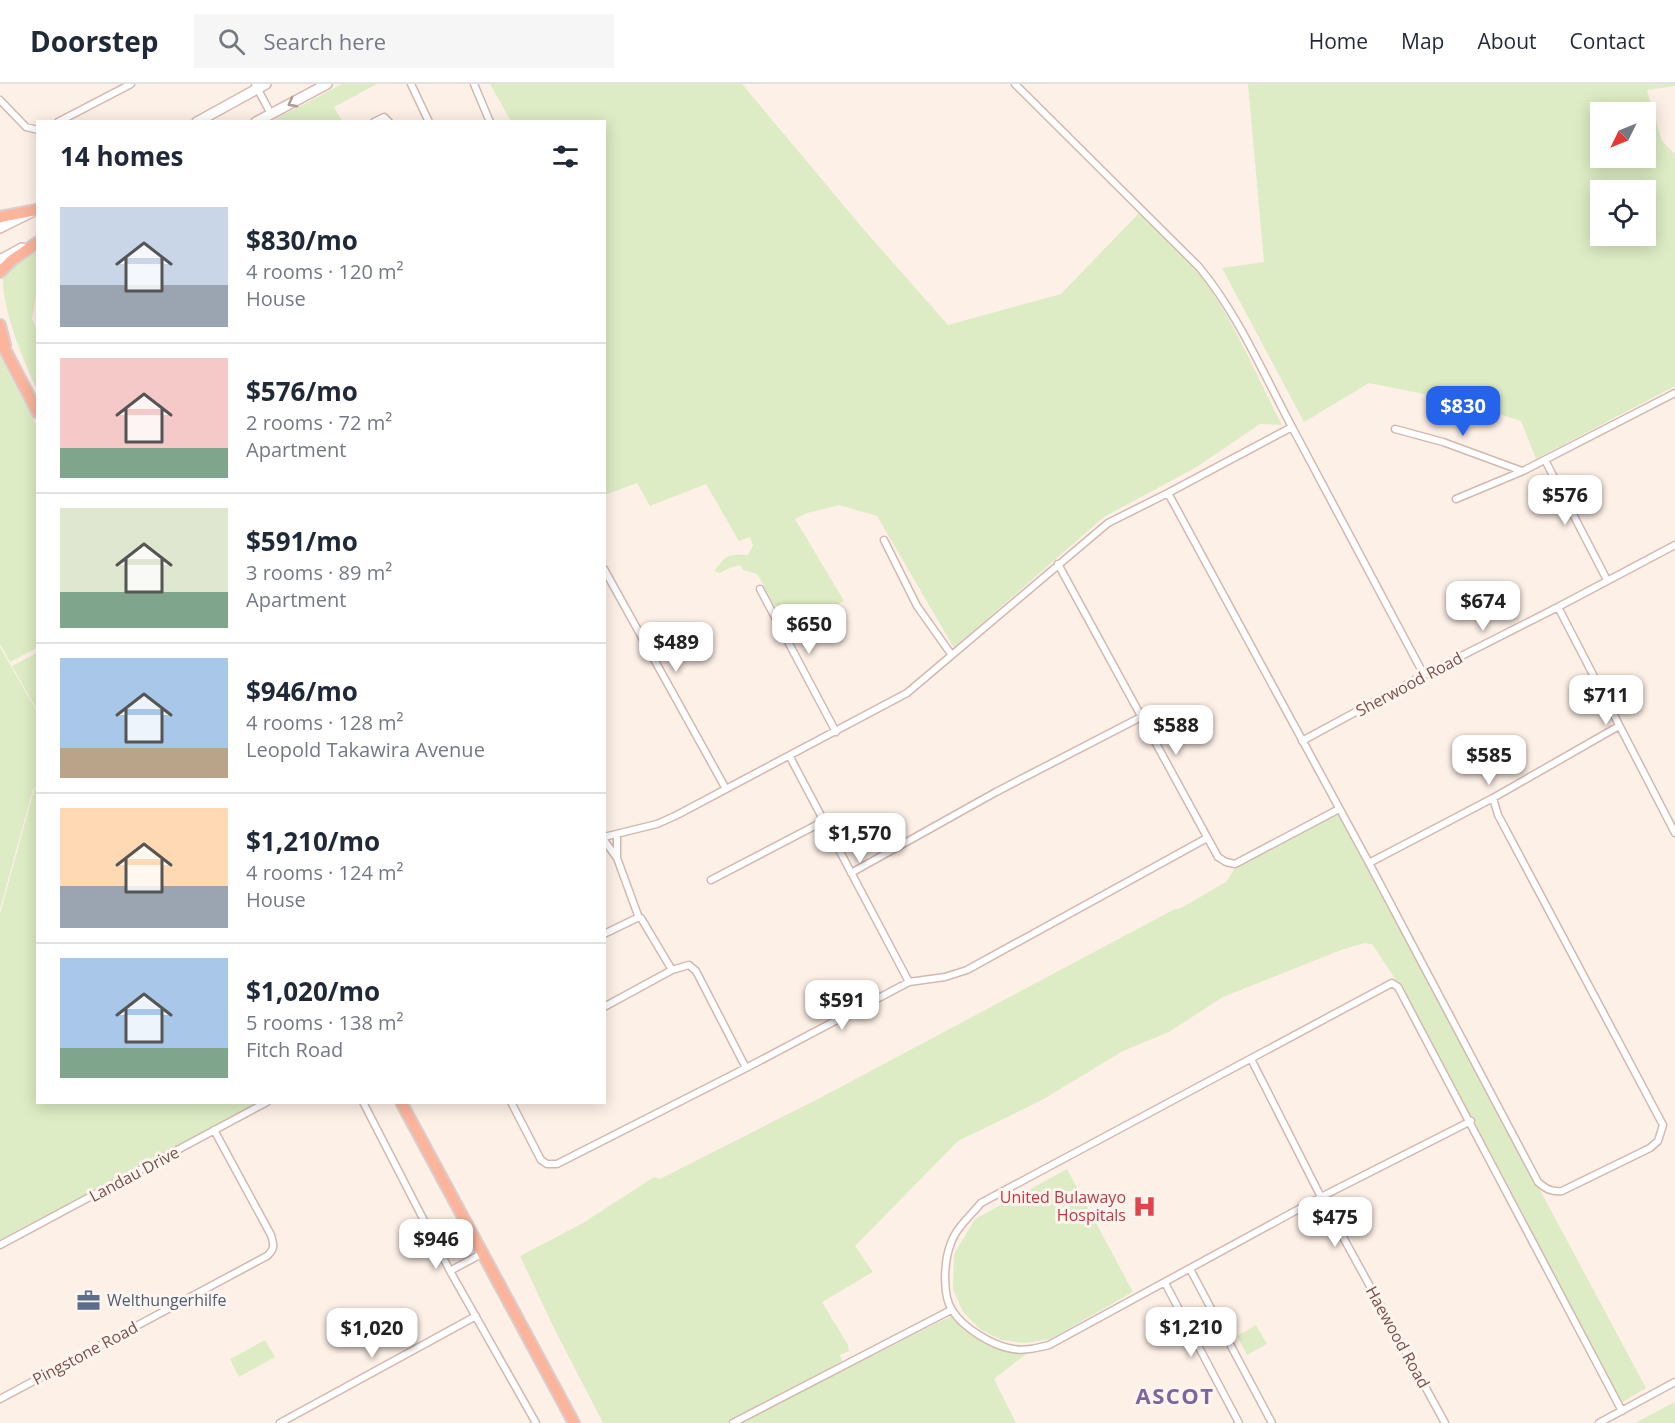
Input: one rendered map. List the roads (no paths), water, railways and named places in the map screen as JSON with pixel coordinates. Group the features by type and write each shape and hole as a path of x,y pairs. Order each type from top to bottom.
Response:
{"highway":[{"path":"0,217 36,209"},
{"path":"0,272 36,242"},
{"path":"0,325 9,356"},
{"path":"0,340 36,409"},
{"path":"0,347 9,356"},
{"path":"402,1104 574,1423"}],"main road":[{"path":"260,120 327,84"},
{"path":"200,120 260,85"},
{"path":"0,228 36,210"},
{"path":"0,260 36,242"}],"street":[{"path":"62,120 131,84"},
{"path":"474,84 489,120"},
{"path":"1015,84 1199,267 1227,304 1424,675"},
{"path":"260,85 271,114"},
{"path":"413,86 428,120"},
{"path":"0,100 26,128 36,130"},
{"path":"1456,499 1523,471 1675,393"},
{"path":"606,838 657,824 789,757 907,693 1108,523 1292,427"},
{"path":"1395,429 1443,442 1523,471"},
{"path":"1545,460 1607,580"},
{"path":"1168,493 1369,863 1538,1182 1546,1189 1562,1191 1650,1148 1660,1137 1663,1130 1662,1121 1498,815 1492,798"},
{"path":"884,540 916,606 951,654"},
{"name":"Sherwood Road","path":"1302,741 1675,544"},
{"path":"1058,564 1218,857 1235,864 1339,809"},
{"path":"606,573 726,789"},
{"path":"760,589 836,732"},
{"path":"1558,607 1675,833"},
{"path":"851,873 996,792 1141,717"},
{"path":"1369,863 1492,798 1619,726"},
{"path":"789,757 909,982"},
{"path":"711,880 824,821"},
{"path":"617,834 617,858"},
{"path":"512,1104 541,1160 547,1164 557,1164 909,982 945,977 967,970 1207,838"},
{"path":"606,842 617,858 639,918 644,921 672,970"},
{"path":"606,933 639,918"},
{"path":"606,1006 672,970 689,965 696,971 746,1068"},
{"path":"1471,1121 1321,1197 1049,1345 1031,1349 1012,1349 989,1341 973,1331 951,1310 945,1288 946,1264 951,1242 981,1203 1387,985 1395,984 1471,1121 1622,1411"},
{"name":"Haewood Road","path":"1251,1059 1321,1197 1445,1423"},
{"name":"Landau Drive","path":"0,1245 263,1104"},
{"path":"364,1104 450,1271 536,1423"},
{"name":"Pingstone Road","path":"0,1399 267,1256 272,1251 274,1247 271,1235 214,1130"},
{"path":"450,1271 483,1253"},
{"path":"1190,1269 1272,1423"},
{"path":"1165,1283 1239,1423"},
{"path":"734,1423 951,1310"},
{"path":"280,1423 476,1316"},
{"path":"1599,1423 1675,1382"}],"place":[{"name":"United Bulawayo Hospitals","path":"1144,1206"},
{"name":"Welthungerhilfe","path":"89,1300"}],"district":[{"name":"ASCOT","path":"1175,1395"}]}
